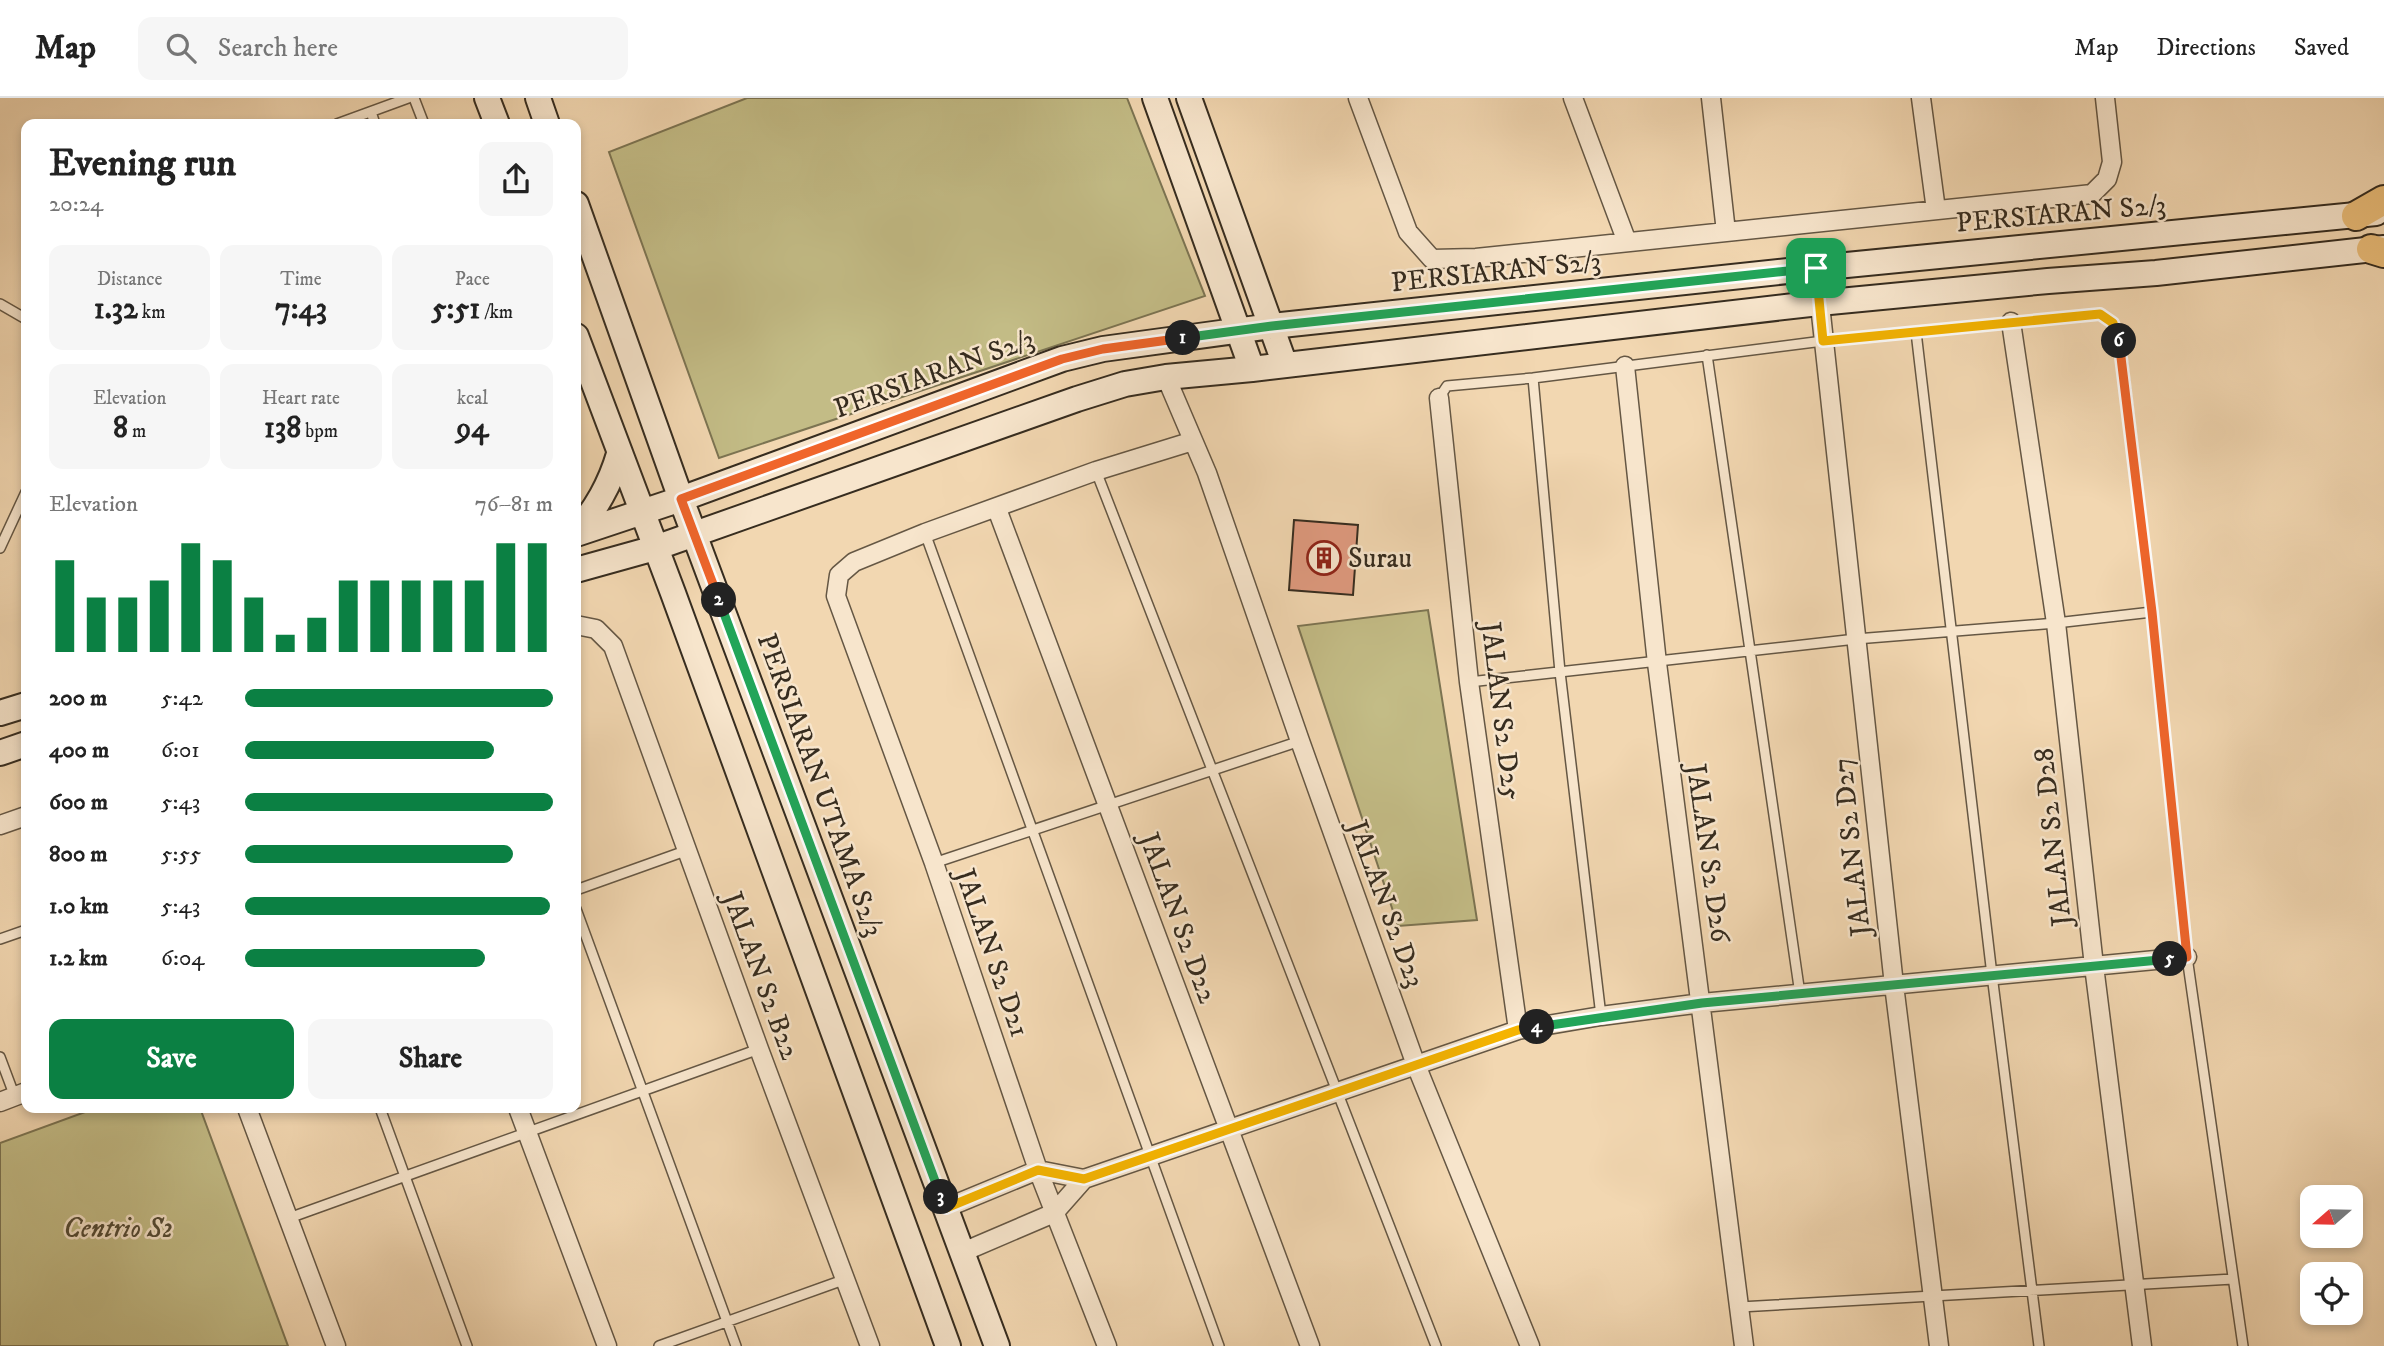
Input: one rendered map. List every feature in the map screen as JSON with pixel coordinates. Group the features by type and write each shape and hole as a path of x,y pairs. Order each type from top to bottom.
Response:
{"main road":[{"path":"487,98 495,119"},
{"path":"538,98 545,119"},
{"path":"1155,98 1252,369"},
{"path":"1189,98 1285,365"},
{"path":"2356,216 2384,200"},
{"name":"PERSIARAN S2/3","path":"581,531 642,513 1062,359 1103,349 1272,326 1816,268 2384,212"},
{"name":"PERSIARAN UTAMA S2/3","path":"581,218 681,499 997,1346"},
{"path":"581,569 656,548 849,481 1026,415 1125,384 1166,376 1252,369 1819,303 2380,250"},
{"path":"581,363 620,454 673,593 948,1346"},
{"path":"581,526 603,497 620,454"},
{"path":"604,563 647,572 673,593"},
{"path":"0,713 21,707"},
{"path":"0,752 21,746"}],"street":[{"path":"1358,98 1408,232 1432,259 1476,258 2092,194 2107,179 2112,162 2105,98"},
{"path":"1573,98 1627,242"},
{"path":"1711,98 1726,232"},
{"path":"1921,98 1936,210"},
{"name":"JALAN S2 D27","path":"1816,268 1894,985 1939,1346"},
{"name":"JALAN S2 D28","path":"2011,322 2056,623 2094,966 2142,1346"},
{"name":"JALAN S2 D26","path":"1625,366 1657,663 1744,1346"},
{"name":"JALAN S2 D23","path":"1166,376 1207,474 1416,1065 1530,1346"},
{"name":"JALAN S2 D25","path":"1439,398 1469,682 1518,1030"},
{"path":"925,533 1096,471 1193,441"},
{"name":"JALAN S2 D22","path":"997,509 1310,1346"},
{"name":"JALAN S2 D21","path":"925,533 854,562 839,575 836,597 933,863 1038,1170 1107,1346"},
{"name":"JALAN S2 B22","path":"581,626 596,629 613,646 870,1346"},
{"path":"0,825 21,818"},
{"path":"963,1252 1054,1213 1084,1179 1518,1030 1702,1003 2187,957"},
{"path":"249,1113 336,1346"},
{"path":"520,1113 607,1346"},
{"path":"946,1208 1038,1170 1084,1179"}],"lane":[{"path":"351,119 408,98"},
{"path":"414,98 422,119"},
{"path":"371,112 373,119"},
{"path":"0,304 21,316"},
{"path":"1439,398 1447,386 1533,378 1823,341 2100,314 2113,323 2119,337 2152,612 2187,957 2243,1346"},
{"path":"1916,332 2039,1346"},
{"path":"1707,355 1800,994"},
{"path":"1533,378 1560,672 1601,1016"},
{"path":"1096,471 1436,1346"},
{"path":"0,548 21,503"},
{"path":"925,533 1219,1346"},
{"path":"1469,682 1856,639 2056,623 2152,612"},
{"path":"933,863 1300,741"},
{"path":"581,888 688,850"},
{"path":"581,923 736,1346"},
{"path":"0,939 21,932"},
{"path":"581,1113 759,1049"},
{"path":"0,1057 14,1097"},
{"path":"382,1113 467,1346"},
{"path":"289,1218 581,1113"},
{"path":"659,1346 846,1279"},
{"path":"1740,1307 2233,1279"}],"green space":[{"path":"747,98 1127,98 1205,296 719,458 609,152"},
{"path":"1428,610 1477,920 1398,926 1298,626"},
{"name":"Centrio S2","path":"82,1113 202,1113 288,1346 0,1346 0,1143"}],"building":[{"name":"Surau","path":"1294,520 1358,525 1353,595 1289,590"}],"place":[{"name":"Surau","path":"1324,558"}],"route":[{"path":"1816,268 1823,341 2100,314 2113,323 2119,337 2152,612 2187,957 1702,1003 1518,1030 1084,1179 1038,1170 946,1208 681,499 1062,359 1103,349 1272,326 1816,268"}]}
